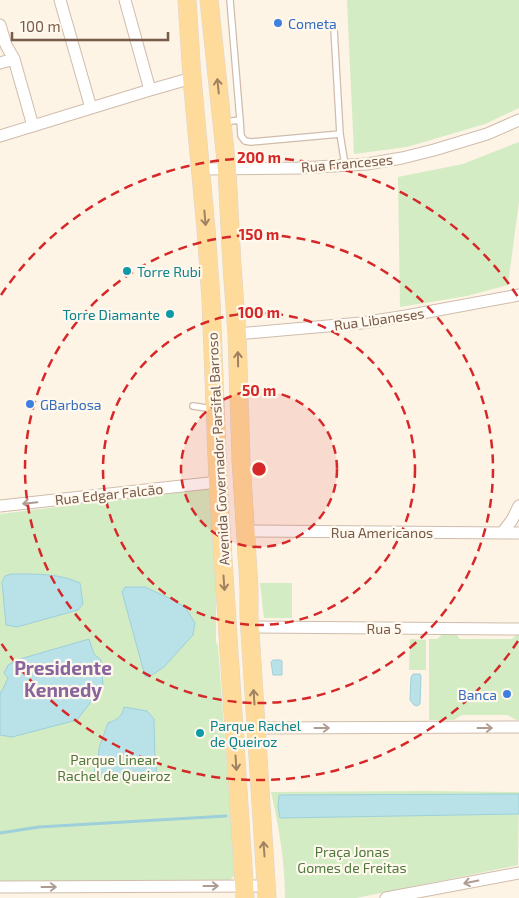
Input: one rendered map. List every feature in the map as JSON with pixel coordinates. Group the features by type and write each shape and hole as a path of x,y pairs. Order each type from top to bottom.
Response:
{"main road":[{"name":"Avenida Governador Parsifal Barroso","path":"187,0 211,300 218,482 245,892"},
{"name":"Avenida Governador Parsifal Barroso","path":"209,0 227,170 237,334 249,622 267,892"},
{"path":"218,482 230,486 237,499 242,589 249,622"}],"street":[{"path":"60,0 91,108"},
{"path":"125,0 150,90"},
{"path":"0,25 6,45 14,59 33,126"},
{"path":"0,63 14,59"},
{"path":"0,136 192,78"},
{"name":"Rua Franceses","path":"201,169 227,170 367,164 434,150 487,134 518,121"},
{"name":"Rua Libaneses","path":"237,334 361,323 519,295"},
{"name":"Rua Edgar Falcão","path":"0,506 218,482"},
{"path":"502,533 512,520 519,506"},
{"name":"Rua Americanos","path":"245,531 519,533"},
{"name":"Rua 5","path":"249,622 519,629"},
{"path":"256,728 519,727"},
{"path":"386,898 519,873"},
{"path":"0,887 267,892"}],"lane":[{"path":"230,0 240,136 245,141 251,142 340,134"},
{"path":"334,29 340,134 345,165"},
{"path":"222,122 240,120"},
{"path":"193,406 215,409"}],"green space":[{"path":"347,0 519,0 519,108 485,124 407,147 354,154"},
{"path":"519,142 519,201 508,285 467,296 400,307 398,177 463,164"},
{"name":"Parque Linear Rachel de Queiroz","path":"209,488 211,490 216,589 216,642 218,646 235,874 230,881 0,881 0,514"},
{"path":"260,583 292,583 292,618 264,618"},
{"path":"443,634 456,634 460,639 512,639 519,635 519,720 507,715 462,715 454,720 429,720 429,639 437,639"},
{"path":"410,639 426,640 426,670 409,670"},
{"name":"Praça Jonas Gomes de Freitas","path":"271,792 519,792 518,865 356,898 285,898 281,845"}],"water":[{"path":"11,574 64,577 80,583 83,604 78,610 17,627 6,625 2,582 5,576"},
{"path":"125,587 145,587 169,598 185,607 195,623 193,635 164,667 149,677 145,676 122,592"},
{"path":"89,639 94,654 101,660 103,686 77,720 12,737 0,735 0,692 8,678 4,673 8,665 20,659"},
{"path":"273,660 282,661 282,675 273,675 271,662"},
{"path":"413,674 420,674 421,676 420,704 417,706 410,700 411,677"},
{"path":"124,707 147,711 154,719 157,775 148,781 107,779 94,775 99,748 108,723 119,718"},
{"path":"519,794 519,814 280,818 278,807 279,795"}],"waterway":[{"path":"0,833 39,827 226,816"}],"place":[{"name":"Cometa","path":"278,23"},
{"name":"Torre Rubi","path":"127,271"},
{"name":"Torre Diamante","path":"170,314"},
{"name":"GBarbosa","path":"30,404"},
{"name":"Banca","path":"507,694"},
{"name":"Parque Rachel de Queiroz","path":"200,733"}],"district":[{"name":"Presidente Kennedy","path":"63,678"}]}
